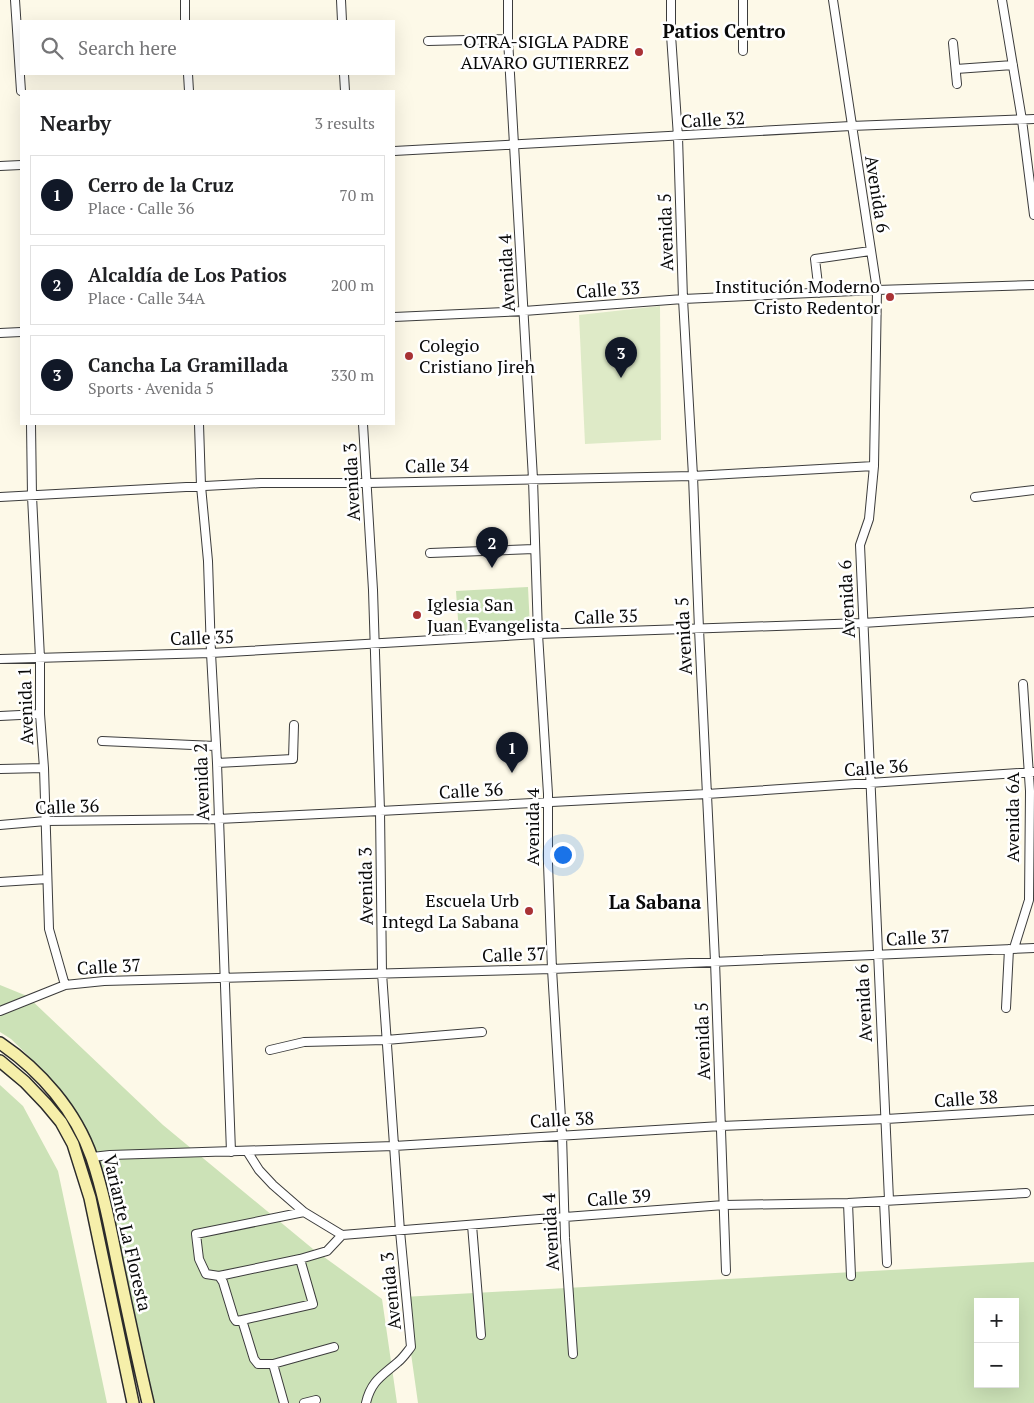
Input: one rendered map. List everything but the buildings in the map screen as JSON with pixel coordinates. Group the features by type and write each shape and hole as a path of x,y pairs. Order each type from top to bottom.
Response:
{"main road":[{"name":"Variante La Floresta","path":"0,1043 16,1054 54,1093 71,1115 92,1157 103,1195 148,1403"},
{"name":"Variante La Floresta","path":"0,1061 46,1104 61,1122 73,1144 90,1198 134,1403"},
{"path":"90,1198 103,1195"}],"street":[{"path":"15,0 21,90"},
{"path":"185,0 186,20"},
{"path":"342,0 342,20"},
{"name":"Avenida 4","path":"508,0 508,39 533,479 534,549 548,801 548,864 552,968 573,1354"},
{"name":"Avenida 5","path":"671,0 671,35 678,137 683,299 693,476 698,629 715,961 726,1272"},
{"path":"743,0 743,51"},
{"name":"Avenida 6","path":"833,0 876,290 874,466 869,520 860,545 877,956 886,1119 886,1263"},
{"path":"1002,0 1022,120 1034,216"},
{"path":"428,40 508,39"},
{"path":"953,44 957,84"},
{"path":"956,69 1013,65"},
{"path":"188,75 188,90"},
{"path":"344,75 345,90"},
{"name":"Calle 32","path":"395,151 678,137 851,126 1034,119"},
{"path":"0,166 20,165"},
{"path":"819,293 815,259 870,251"},
{"name":"Calle 33","path":"395,317 524,311 683,299 876,290 1034,286"},
{"path":"0,333 20,332"},
{"name":"Avenida 1","path":"31,425 32,496 40,658 40,714 44,768 49,929 65,985"},
{"name":"Avenida 2","path":"199,425 201,486 208,561 217,763 231,1152"},
{"name":"Avenida 3","path":"363,425 368,483 380,811 382,973 400,1231 412,1347 398,1362 376,1380 369,1392 366,1403"},
{"name":"Calle 34","path":"0,497 261,483 368,483 693,476 874,466"},
{"path":"975,498 1034,490"},
{"path":"430,553 534,549"},
{"name":"Calle 35","path":"0,659 211,653 538,634 863,623 1034,612"},
{"name":"Avenida 6A","path":"1006,1008 1011,948 1029,900 1031,772 1023,684"},
{"path":"0,716 40,714"},
{"path":"217,763 293,759 294,725"},
{"path":"102,741 215,746"},
{"path":"0,770 44,768"},
{"name":"Calle 36","path":"0,825 46,822 218,819 380,811 707,794 1031,772"},
{"path":"0,882 47,879"},
{"name":"Calle 37","path":"0,1011 65,985 104,981 552,968 1034,948"},
{"path":"270,1050 304,1042 386,1040 482,1032"},
{"name":"Calle 38","path":"92,1157 394,1146 721,1126 1034,1110"},
{"path":"247,1151 259,1170 273,1185 304,1212 342,1235 327,1251 300,1259 219,1276 206,1274 199,1259 196,1234 304,1212"},
{"name":"Calle 39","path":"342,1235 565,1216 724,1206 1026,1193"},
{"path":"848,1202 851,1276"},
{"path":"472,1225 481,1335"},
{"path":"219,1276 223,1282 234,1318 236,1321 242,1320 313,1304 300,1259"},
{"path":"242,1320 254,1359 258,1364 273,1364 334,1347"},
{"path":"273,1364 284,1403"},
{"path":"304,1403 316,1400"}],"green space":[{"path":"660,306 661,440 585,444 579,315"},
{"path":"528,587 530,628 459,633 456,591"},
{"path":"0,985 27,996 163,1125 313,1249 382,1299 397,1403 152,1403 124,1278 73,1114 44,1071 11,1039 0,1032"},
{"path":"0,1085 23,1106 58,1171 107,1403 0,1403"},
{"path":"1034,1262 1034,1403 418,1403 403,1297"}],"place":[{"name":"OTRA-SIGLA PADRE ALVARO GUTIERREZ","path":"639,52"},
{"name":"Institución Moderno Cristo Redentor","path":"890,297"},
{"name":"Colegio Cristiano Jireh","path":"409,356"},
{"name":"Cancha La Gramillada","path":"621,378"},
{"name":"Alcaldía de Los Patios","path":"492,568"},
{"name":"Iglesia San Juan Evangelista","path":"417,615"},
{"name":"Cerro de la Cruz","path":"512,773"},
{"name":"Escuela Urb Integd La Sabana","path":"529,911"}],"district":[{"name":"Patios Centro","path":"724,31"},
{"name":"La Sabana","path":"655,902"}]}
